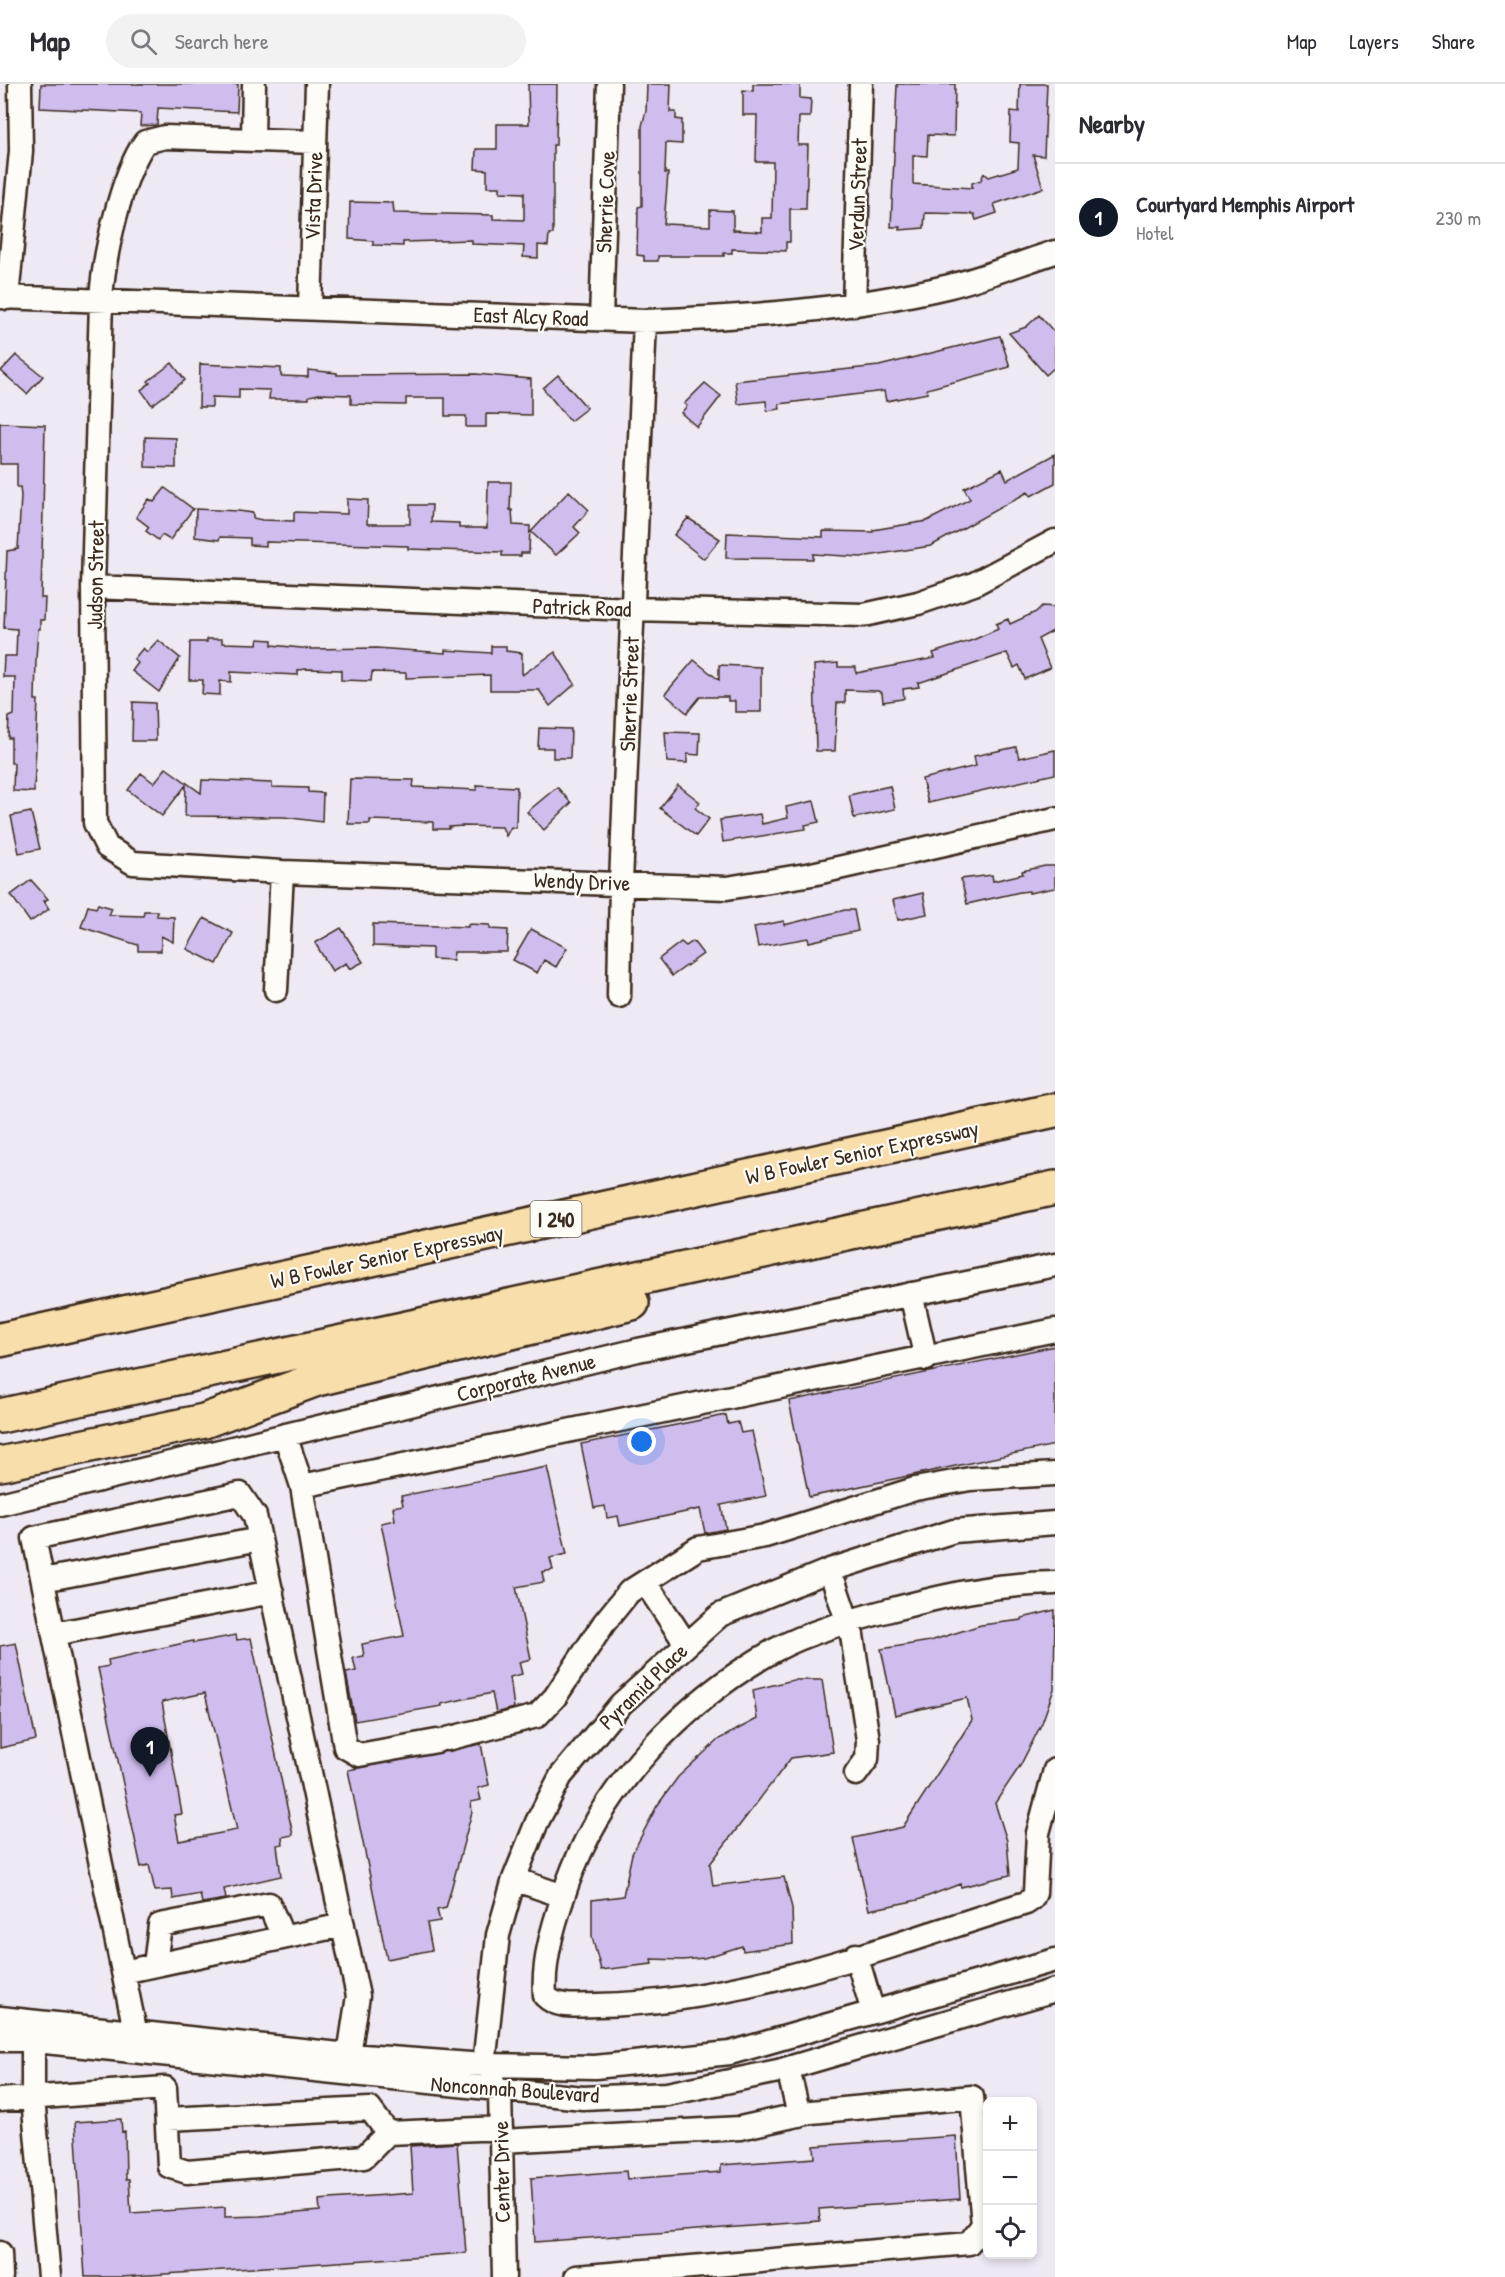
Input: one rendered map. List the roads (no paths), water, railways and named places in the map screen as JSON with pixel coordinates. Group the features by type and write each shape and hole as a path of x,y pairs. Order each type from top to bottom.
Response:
{"highway":[{"name":"W B Fowler Senior Expressway","path":"0,1341 1055,1110"},
{"path":"0,1416 1055,1188"},
{"path":"0,1464 204,1421 317,1379 641,1300 836,1236"},
{"path":"0,1324 58,1328"}],"street":[{"path":"4,297 21,151 20,84"},
{"path":"253,140 254,84"},
{"name":"Vista Drive","path":"310,307 317,84"},
{"name":"Sherrie Cove","path":"601,319 609,84"},
{"name":"Verdun Street","path":"854,305 861,84"},
{"name":"Judson Street","path":"107,847 95,823 93,587 101,301 103,267 134,158 145,142 165,137 315,142"},
{"name":"East Alcy Road","path":"4,297 645,321 738,317 854,305 952,285 1055,252"},
{"name":"Sherrie Street","path":"619,996 621,882 645,321"},
{"name":"Patrick Road","path":"93,587 633,609 864,615 918,603 974,584 1055,542"},
{"name":"Wendy Drive","path":"107,847 133,863 282,872 621,882 727,888 812,874 1055,819"},
{"path":"276,990 282,872"},
{"name":"Corporate Avenue","path":"0,1504 638,1350 1055,1265"},
{"path":"911,1294 926,1359"},
{"path":"302,1486 699,1402 926,1359 1055,1330"},
{"path":"285,1435 302,1486 345,1747 359,1755 442,1740 537,1716 555,1697 604,1623 623,1600 645,1582 698,1548 765,1536 915,1489 970,1479 1055,1474"},
{"path":"135,2030 34,1538 240,1494 255,1516 358,1996 349,2055"},
{"name":"Pyramid Place","path":"484,2065 498,1935 513,1879 537,1822 561,1776 621,1704 720,1615 830,1570 954,1531 1055,1524"},
{"path":"43,1580 260,1539"},
{"path":"830,1570 852,1635 868,1740 867,1759 856,1774"},
{"path":"645,1582 686,1644"},
{"path":"1055,1583 1007,1584 961,1591 848,1621 776,1650 714,1690 658,1739 618,1786 579,1853 554,1923 544,1986 545,1996 551,2002 565,2006 642,2004 719,1994 856,1955 1032,1899 1038,1833 1055,1770"},
{"path":"54,1634 272,1592"},
{"path":"513,1879 563,1896"},
{"path":"155,1965 160,1925 269,1904 283,1938"},
{"path":"123,1972 343,1924"},
{"path":"856,1955 873,2012"},
{"name":"Nonconnah Boulevard","path":"0,2018 135,2030 349,2055 484,2065 595,2067 730,2053 1055,1960"},
{"name":"Nonconnah Boulevard","path":"0,2040 165,2054 583,2098 667,2094 788,2068 1055,1990"},
{"path":"33,2041 33,2098 49,2277"},
{"path":"165,2054 169,2166 187,2172 364,2157 388,2133 501,2134 740,2128 798,2115 972,2097 983,2225 969,2243 576,2277"},
{"path":"484,2065 500,2091"},
{"path":"788,2068 798,2115"},
{"path":"375,2077 370,2109 388,2133"},
{"path":"0,2100 165,2088"},
{"name":"Center Drive","path":"500,2091 504,2277"},
{"path":"167,2119 370,2109"},
{"path":"0,2253 1,2277"}],"place":[{"name":"Courtyard Memphis Airport","path":"150,1777"}]}
